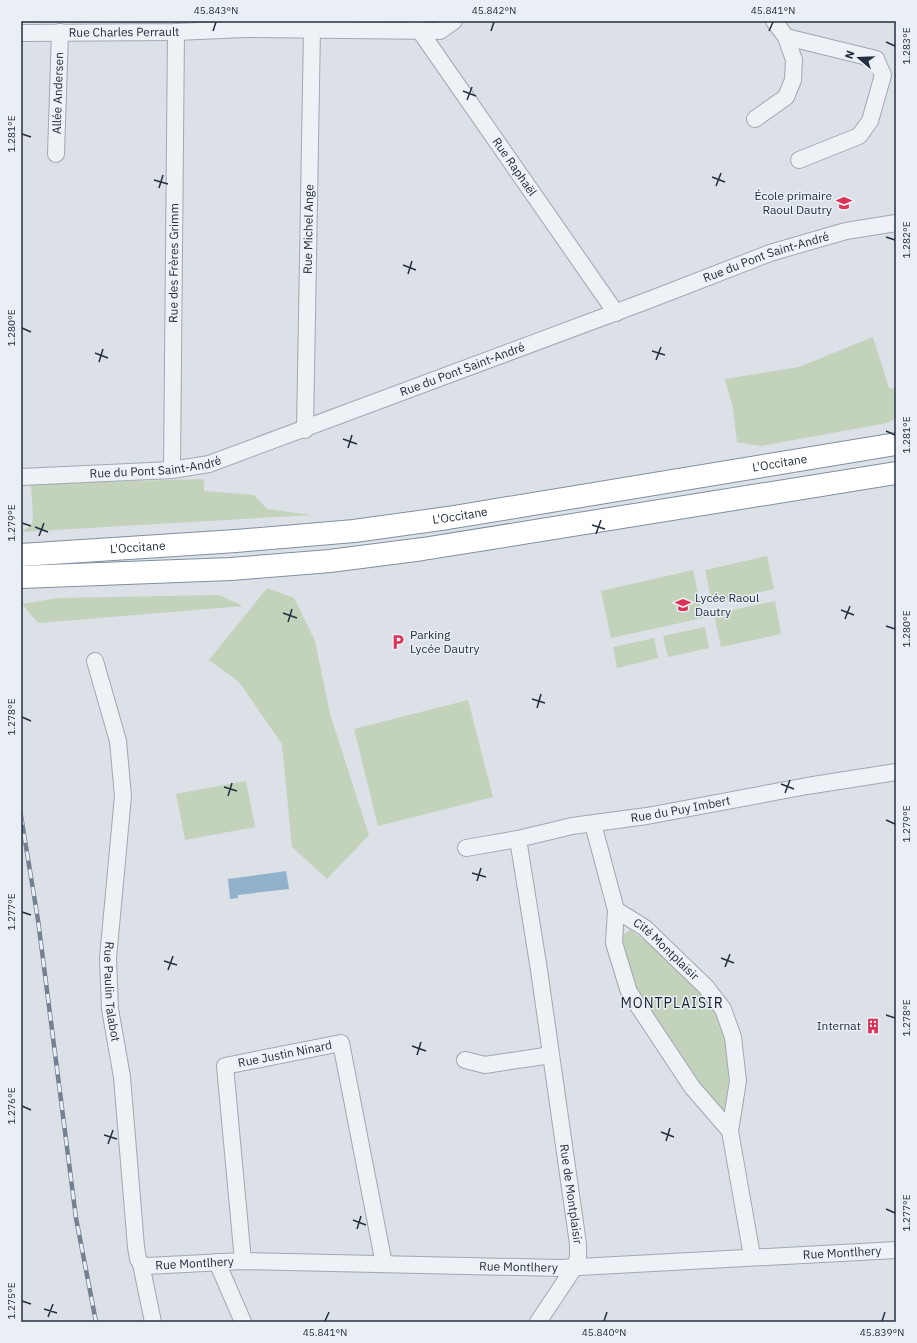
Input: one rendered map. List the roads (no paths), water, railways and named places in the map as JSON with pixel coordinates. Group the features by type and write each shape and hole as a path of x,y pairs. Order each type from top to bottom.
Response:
{"highway":[{"path":"800,459 896,433"},
{"name":"L'Occitane","path":"21,555 236,541 354,531 448,518 896,444"},
{"path":"21,577 207,570 330,561 431,547 895,473"}],"street":[{"name":"Rue Charles Perrault","path":"21,33 176,32 416,25 440,31 454,21"},
{"path":"755,119 786,96 793,80 794,60 786,37 774,21"},
{"name":"Rue Raphaël","path":"416,25 616,313"},
{"name":"Rue Michel Ange","path":"305,430 312,29"},
{"name":"Allée Andersen","path":"56,154 60,32"},
{"name":"Rue des Frères Grimm","path":"172,470 176,32"},
{"path":"786,37 876,59 883,75 870,121 859,136 799,160"},
{"name":"Rue du Pont Saint-André","path":"21,477 172,470 209,464 305,430 616,313 770,253 846,231 896,223"},
{"name":"Rue Paulin Talabot","path":"95,661 118,740 123,796 108,958 108,983 110,1009 122,1077 136,1247 153,1322"},
{"name":"Rue du Puy Imbert","path":"466,848 518,839 572,826 646,816 807,786 896,772"},
{"name":"Cité Montplaisir","path":"593,824 616,910 614,944 629,992 692,1087 730,1131"},
{"name":"Rue de Montplaisir","path":"518,839 539,970 578,1244 578,1258 574,1268 538,1322"},
{"name":"Cité Montplaisir","path":"616,910 645,928 706,987 723,1009 733,1037 738,1081 730,1131 752,1256"},
{"name":"Rue Justin Ninard","path":"243,1261 225,1066 341,1044 384,1264"},
{"path":"465,1060 485,1065 551,1055"},
{"name":"Rue Montlhery","path":"141,1264 147,1266 243,1261 574,1268 752,1256 896,1250"},
{"path":"217,1262 243,1322"}],"water":[{"path":"286,871 289,889 238,895 238,898 230,899 228,879"}],"railway":[{"path":"21,816 38,920 76,1218 96,1322"}],"place":[{"name":"École primaire Raoul Dautry","path":"844,203"},
{"name":"Lycée Raoul Dautry","path":"683,605"},
{"name":"Parking Lycée Dautry","path":"398,642"},
{"name":"Internat","path":"873,1026"}],"district":[{"name":"MONTPLAISIR","path":"672,1003"}]}
